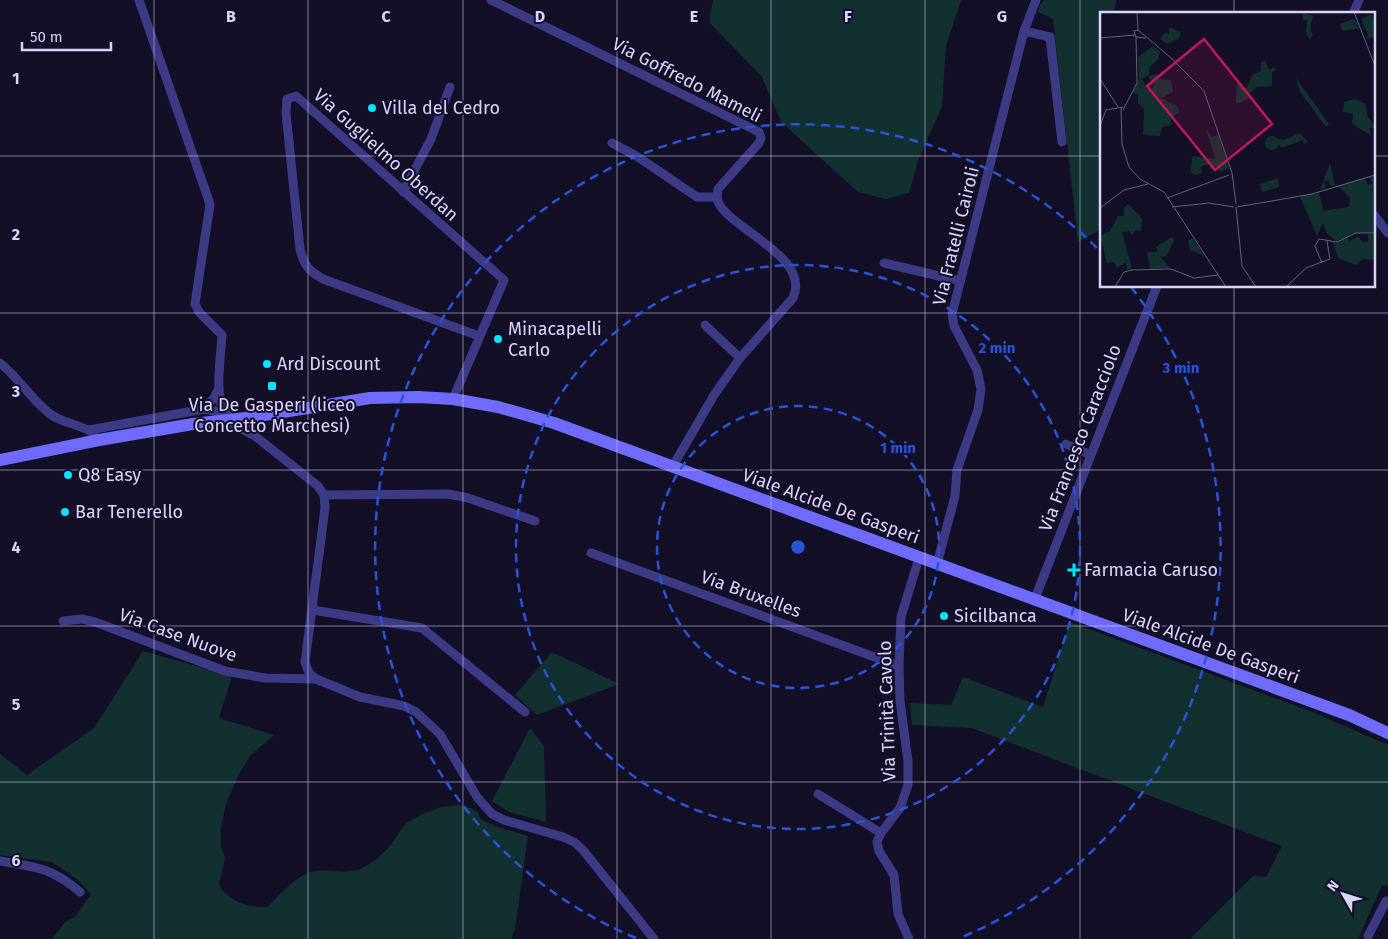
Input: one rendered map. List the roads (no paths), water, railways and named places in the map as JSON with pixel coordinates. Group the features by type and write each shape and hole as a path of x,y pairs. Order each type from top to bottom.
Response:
{"main road":[{"name":"Viale Alcide De Gasperi","path":"228,418 246,418 370,398 418,397 453,399 512,410 554,423 673,466 1034,601 1349,715 1388,733"},
{"path":"0,461 100,440 228,418"},
{"path":"0,461 21,461 193,431 228,418"}],"street":[{"path":"139,0 210,204 195,304 199,312 222,335 221,404 228,418 236,426 255,436"},
{"name":"Via Goffredo Mameli","path":"491,0 759,132 761,138 759,143 718,189 717,198"},
{"name":"Via Fratelli Cairoli","path":"937,564 955,496 957,470 978,410 981,389 977,370 954,326 952,314 1024,31 1036,0"},
{"path":"1353,12 1359,0"},
{"path":"1024,31 1050,37 1062,142"},
{"path":"403,192 431,139 450,87"},
{"name":"Via Guglielmo Oberdan","path":"453,399 504,280 296,96 287,99 286,113 300,249 303,260 311,272 323,279 479,336"},
{"path":"612,143 638,157 697,197 717,198 719,204 728,215 757,236 786,263 797,283 797,290 793,298 740,358 714,396 673,466"},
{"path":"1376,218 1388,233"},
{"path":"884,263 960,281"},
{"name":"Via Francesco Caracciolo","path":"1034,601 1156,288"},
{"path":"704,325 740,358"},
{"path":"0,363 49,413 74,426 90,430 204,409 228,418"},
{"path":"204,409 220,388"},
{"path":"246,418 248,429 255,436 318,486 324,495 325,508 305,662 309,673 316,680"},
{"path":"90,430 100,440"},
{"path":"1066,444 1090,455"},
{"path":"324,495 448,494 468,498 535,521"},
{"name":"Via Bruxelles","path":"591,553 899,666"},
{"name":"Via Trinità Cavolo","path":"881,832 900,808 908,785 908,761 900,701 901,617 919,558"},
{"path":"313,610 422,628 525,712"},
{"name":"Via Case Nuove","path":"63,621 82,620 95,622 225,671 265,678 316,680 360,697 389,702 416,712 440,734 477,797 492,814 504,820 574,842 583,850 654,939"},
{"path":"818,794 881,832 877,842 879,850 894,875 898,914 909,939"},
{"path":"0,861 45,869 62,878 80,892"},
{"path":"1368,936 1386,901 1388,901"}],"place":[{"name":"Villa del Cedro","path":"372,108"},
{"name":"Minacapelli Carlo","path":"498,339"},
{"name":"Ard Discount","path":"267,364"},
{"name":"Via De Gasperi (liceo Concetto Marchesi)","path":"272,386"},
{"name":"Q8 Easy","path":"68,475"},
{"name":"Bar Tenerello","path":"65,512"},
{"name":"Farmacia Caruso","path":"1074,570"},
{"name":"Sicilbanca","path":"944,616"}]}
